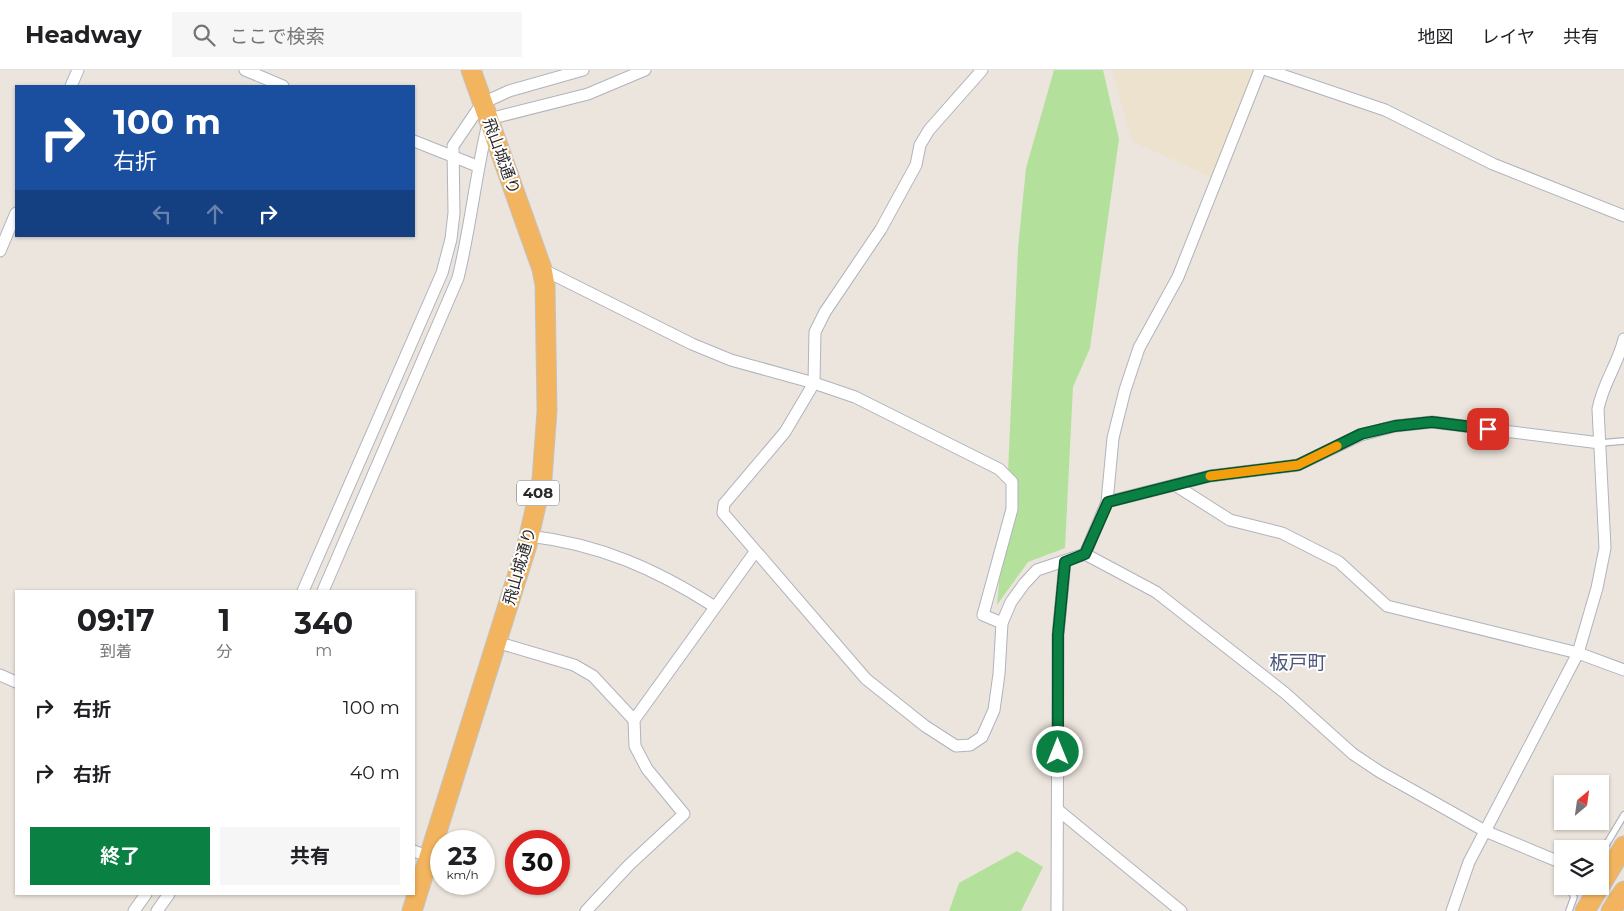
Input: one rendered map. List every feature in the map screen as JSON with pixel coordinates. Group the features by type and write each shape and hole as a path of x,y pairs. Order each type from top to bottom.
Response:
{"highway":[{"name":"飛山城通り","path":"415,892 421,854 496,642 529,536 542,479 547,411 545,285 542,269 472,70"},
{"path":"1609,871 1624,846"},
{"path":"1611,911 1624,891"},
{"name":"飛山城通り","path":"412,911 415,895"},
{"path":"1585,911 1594,895"}],"street":[{"path":"71,85 78,70"},
{"path":"245,70 281,85"},
{"path":"303,590 442,272 451,239 454,213 453,146 486,111 509,91 583,70"},
{"path":"486,111 588,94 645,70"},
{"path":"982,70 929,130 920,145 916,165 881,228 825,312 815,332 814,383 785,432 724,504 723,513 866,679 925,726 956,746 970,745 982,737 994,710 999,674 1002,623 1015,596 1037,570 1085,554 1108,502 1113,438 1125,390 1139,348 1178,278 1260,70"},
{"path":"1267,70 1385,110 1493,164 1624,216"},
{"path":"323,590 458,278 468,238 486,111"},
{"path":"415,141 477,166"},
{"path":"0,251 15,215"},
{"path":"542,269 700,347 731,360 814,383 856,397 999,469 1012,482 1012,509 983,615 1002,623"},
{"path":"1452,911 1469,862 1578,653 1597,588 1606,548 1598,409 1602,389 1621,351 1624,339"},
{"path":"1108,502 1220,474 1298,465 1361,434 1395,426 1432,422 1600,443"},
{"path":"1175,485 1230,520 1282,533 1339,562 1387,606 1578,653 1624,670"},
{"path":"529,536 590,547 657,572 715,607"},
{"path":"594,909 629,865 684,814 647,770 635,746 634,720 755,552"},
{"path":"1085,554 1156,592 1285,693 1353,754 1380,772 1485,831 1554,860"},
{"path":"1057,911 1058,635 1065,562"},
{"path":"496,642 574,665 593,676 634,720"},
{"path":"0,675 15,682"},
{"path":"1058,810 1181,911"},
{"path":"134,911 145,895"},
{"path":"157,911 168,895"}],"lane":[{"path":"1600,443 1624,441"},
{"path":"1609,840 1624,815"},
{"path":"1568,911 1574,897 1573,895"}],"shaded area":[{"path":"1112,70 1254,70 1211,177 1132,141"}],"green space":[{"path":"1054,70 1103,70 1119,139 1090,348 1073,387 1065,548 1028,562 997,605 1007,495 1018,248 1026,168"},
{"path":"1017,851 1043,867 1021,911 949,911 959,883"}],"slow traffic":[{"path":"1210,476 1298,465 1337,446"}],"district":[{"name":"板戸町","path":"1298,662"}],"route":[{"path":"1058,752 1058,635 1065,562 1085,554 1108,502 1210,476 1298,465 1361,434 1395,426 1432,422 1488,429"}]}
